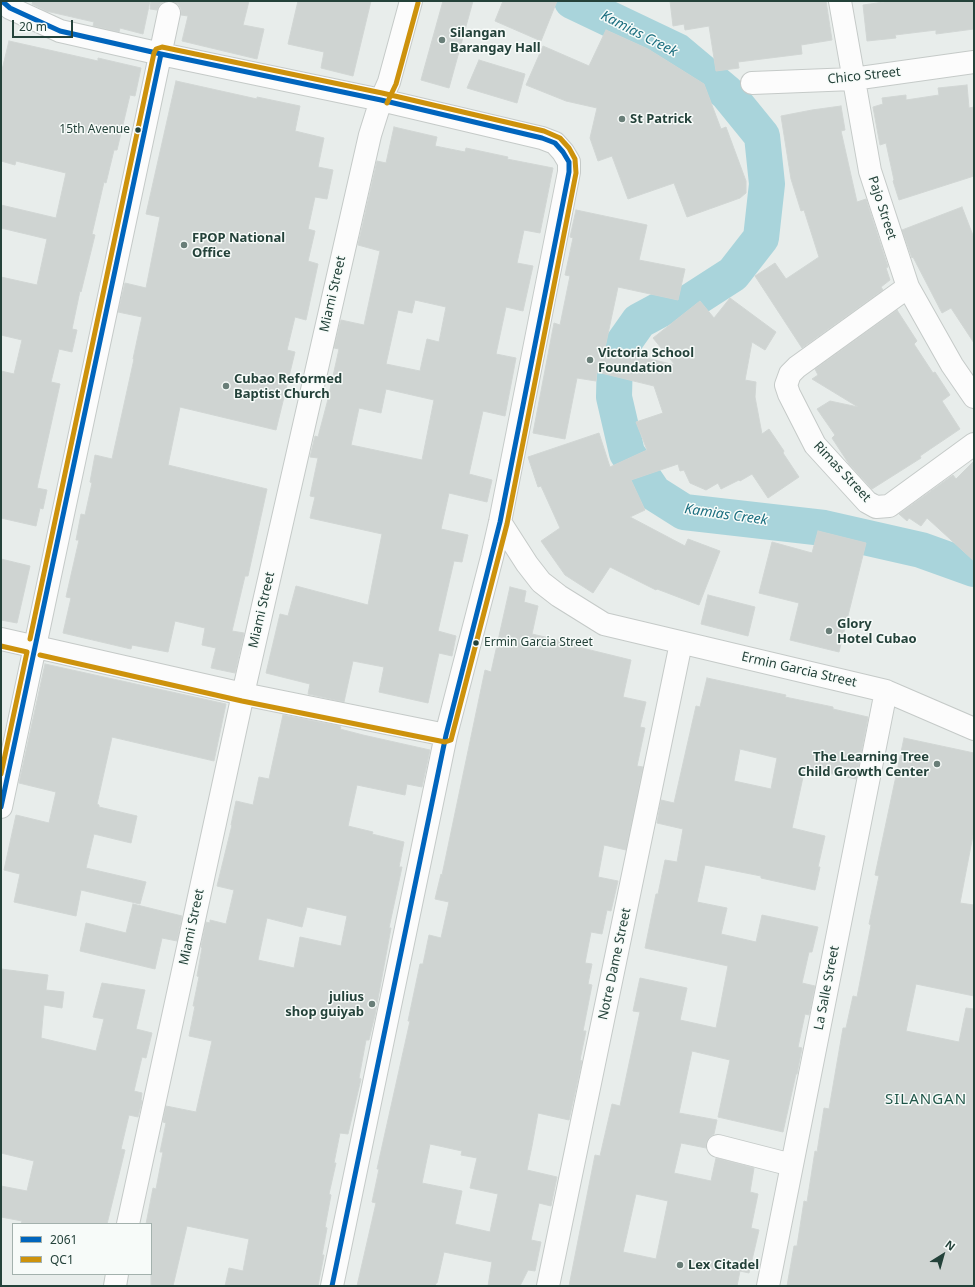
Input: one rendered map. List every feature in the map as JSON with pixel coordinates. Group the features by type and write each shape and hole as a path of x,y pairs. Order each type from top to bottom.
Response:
{"street":[{"path":"2,1 10,8 60,31 161,54 381,100 542,138 555,143 569,162 568,180 500,522 446,736 332,1286"},
{"name":"Miami Street","path":"128,1223 243,694 370,135 381,100 389,82 411,1"},
{"name":"Pajo Street","path":"840,1 870,171 908,287 952,365 974,397"},
{"path":"1,807 169,12"},
{"name":"Chico Street","path":"752,83 853,79 974,62"},
{"name":"Rimas Street","path":"908,287 797,367 790,374 786,385 789,394 815,445 867,502 876,507 889,506 974,444"},
{"name":"Ermin Garcia Street","path":"500,522 531,570 541,582 559,596 604,624 886,691 974,729"},
{"path":"1,639 243,694 446,736"},
{"name":"Notre Dame Street","path":"548,1286 681,643"},
{"name":"La Salle Street","path":"768,1286 886,691"},
{"path":"718,1146 792,1165"},
{"path":"115,1286 117,1275"}],"building":[{"path":"33,1 150,1 143,34 120,28 119,32 93,26 94,22 46,11 32,4"},
{"path":"151,1 166,1 160,4 157,10 150,9"},
{"path":"172,1 249,1 243,25 264,29 257,59 182,41 188,16 181,15 181,9 178,4"},
{"path":"298,1 371,1 353,76 321,68 324,52 288,44"},
{"path":"443,1 473,1 449,88 421,80"},
{"path":"503,1 557,1 541,41 495,21"},
{"path":"670,1 826,1 832,40 801,45 802,54 738,62 739,68 716,71 709,26 685,30 684,24 673,26"},
{"path":"891,1 974,1 974,29 936,34 936,30 895,35 896,38 867,41 863,5"},
{"path":"606,30 648,49 704,84 721,129 726,127 746,181 746,193 740,198 687,217 674,183 628,199 612,156 598,161 590,138 597,108 566,101 526,85 543,46 589,66"},
{"path":"9,41 98,61 98,58 141,68 135,96 130,95 117,150 114,150 106,183 104,182 92,234 95,235 81,292 80,291 72,329 77,330 72,352 59,349 51,382 60,384 37,488 47,490 43,509 40,508 36,526 1,518 1,371 14,374 22,340 1,335 1,277 37,285 47,239 1,228 1,205 56,218 66,173 16,161 15,165 1,161 1,74"},
{"path":"479,60 525,74 517,103 467,88"},
{"path":"176,81 257,99 257,97 300,106 295,131 324,138 318,167 333,170 327,199 315,197 308,229 315,231 308,261 318,264 306,320 295,317 287,350 295,352 276,430 180,407 168,465 267,489 248,576 245,576 232,631 244,633 235,673 211,668 216,648 202,645 205,628 175,621 168,652 132,645 131,649 63,633 71,598 66,597 79,540 76,540 81,514 85,515 92,483 90,482 95,455 112,459 134,359 142,317 118,312 125,283 146,288 160,217 146,214"},
{"path":"967,85 969,108 974,107 974,176 899,200 893,181 886,143 880,145 873,107 883,104 882,98 906,95 906,100 939,95 938,88"},
{"path":"841,106 845,130 841,131 857,202 866,199 888,267 886,268 890,280 881,287 883,290 802,348 755,276 775,263 786,279 819,257 804,210 801,211 791,179 781,116"},
{"path":"394,127 437,137 435,146 465,152 466,148 508,157 507,159 553,168 540,233 524,230 517,263 533,266 523,311 506,307 496,354 516,358 505,416 483,411 469,474 492,480 487,502 449,493 441,529 468,535 462,562 454,561 438,631 456,636 452,656 439,653 428,703 379,692 384,667 353,661 344,702 308,694 310,684 266,673 280,614 288,616 296,586 368,605 382,534 310,518 315,497 310,496 318,458 310,457 315,436 318,437 327,403 339,349 334,348 341,320 364,325 380,251 358,245 377,161 386,163","holes":["415,300 446,307 439,342 427,339 420,371 386,364 398,310 412,313","386,389 434,400 422,460 351,445 359,408 381,413"]},
{"path":"962,207 974,238 974,343 951,308 942,313 913,257 912,258 902,230"},
{"path":"576,210 647,225 639,260 685,269 678,300 618,287 605,348 675,365 653,338 700,301 714,318 730,298 776,332 765,350 752,342 745,380 756,382 755,397 762,434 769,429 799,477 768,498 752,474 721,489 718,483 706,490 690,483 684,470 680,471 678,464 631,480 645,510 630,517 685,546 688,539 720,551 699,605 657,589 656,590 610,567 593,593 565,575 541,541 560,528 541,486 538,487 528,457 599,433 610,467 647,450 636,422 663,413 654,386 597,372 596,381 577,378 565,439 533,433 554,323 560,325 570,276 565,275 573,238 570,237"},
{"path":"897,310 917,341 914,344 933,373 935,372 950,395 942,401 960,429 920,456 921,458 872,489 849,464 832,438 835,435 817,409 830,401 858,407 812,379 818,375 815,369"},
{"path":"974,461 974,561 927,518 921,526 909,518 907,521 899,514 953,475 956,479"},
{"path":"818,531 866,543 839,652 790,640 799,603 759,593 772,542 812,553"},
{"path":"1,559 30,566 17,623 1,620"},
{"path":"510,587 526,591 524,602 538,606 532,634 575,644 574,646 631,660 623,697 646,702 640,727 645,728 637,766 643,767 626,850 604,845 598,877 618,881 611,911 607,910 602,934 591,932 585,963 592,964 588,984 592,985 583,1031 586,1031 580,1060 582,1061 569,1120 538,1113 527,1170 557,1177 551,1206 539,1203 531,1240 541,1242 535,1271 528,1270 520,1286 488,1286 492,1262 444,1252 435,1286 357,1286 376,1203 372,1202 379,1169 377,1169 410,1021 408,1021 420,964 423,964 429,935 441,938 449,902 435,899 441,874 442,875 485,670 491,672","holes":["430,1144 462,1151 461,1155 477,1158 470,1188 498,1194 490,1232 455,1224 462,1191 422,1183"]},
{"path":"708,595 755,607 748,636 701,624"},
{"path":"45,664 226,704 214,761 112,737 97,804 99,807 137,816 131,843 94,834 86,868 146,882 140,904 81,890 76,916 14,902 20,874 4,870 16,815 49,823 56,792 19,783"},
{"path":"707,678 786,695 785,697 833,707 833,709 868,717 856,779 805,768 792,828 825,836 818,867 820,867 815,890 761,878 761,876 705,865 697,902 727,908 721,934 756,942 762,915 818,927 812,952 809,952 802,983 815,986 809,1015 805,1014 798,1047 802,1048 797,1074 783,1132 718,1117 730,1060 692,1051 679,1113 717,1120 714,1134 706,1143 706,1148 681,1143 674,1173 711,1181 716,1158 754,1168 750,1192 758,1194 751,1228 759,1230 749,1273 740,1271 737,1286 569,1286 595,1155 600,1156 612,1104 620,1106 640,1012 633,1011 640,978 687,988 680,1020 716,1028 728,966 645,948 656,894 658,894 665,860 677,862 683,829 657,823 661,800 674,803 696,706 700,707","holes":["740,749 777,758 771,789 734,781","636,1194 668,1201 656,1259 623,1252"]},
{"path":"283,715 339,726 341,727 340,729 430,750 422,787 407,784 405,795 357,785 348,826 404,842 399,867 402,867 389,928 391,928 375,1015 369,1040 366,1040 359,1078 361,1079 348,1134 340,1133 334,1163 336,1163 329,1194 331,1195 325,1227 327,1228 322,1255 324,1255 318,1286 225,1286 229,1268 243,1271 249,1239 187,1226 173,1286 151,1286 152,1223 146,1223 153,1188 156,1189 163,1152 160,1152 166,1123 163,1122 166,1106 196,1112 212,1041 189,1036 199,977 197,976 201,947 206,922 210,923 210,920 226,924 234,890 217,886 232,825 236,801 253,805 259,777 269,779","holes":["307,907 347,916 341,946 300,937 294,968 258,960 267,918 302,927"]},
{"path":"904,738 974,753 974,830 960,903 974,905 974,996 916,984 906,1031 959,1042 966,1008 974,1009 974,1286 787,1286 794,1246 797,1246 804,1201 807,1202 815,1151 817,1152 824,1108 829,1109 843,1028 846,1028 853,996 857,997 871,925 869,924 879,876 875,875"},
{"path":"133,904 182,916 177,941 162,938 155,969 80,951 86,923 126,933"},
{"path":"1,969 48,975 46,990 64,992 62,1008 44,1005 41,1038 96,1051 104,1019 93,1017 102,983 145,990 136,1029 152,1033 146,1058 142,1057 134,1091 142,1093 142,1101 138,1117 129,1115 121,1149 125,1150 107,1223 21,1223 22,1221 1,1217 1,1186 27,1191 34,1161 1,1153"}],"waterway":[{"name":"Kamias Creek","path":"572,1 677,51 727,93 762,136 767,184 761,238 733,274 688,303 665,307 639,321 615,355 614,397 627,453 654,493 684,512 824,528 921,550 974,569"}],"transit line":[{"name":"2061","path":"2,1 10,8 60,31 161,54 381,100 542,138 555,143 569,162 569,172 500,522 446,735 332,1286"},
{"name":"QC1","path":"387,103 396,84 418,3"},
{"name":"QC1","path":"30,639 156,49 162,47 382,93 544,131 560,138 569,148 575,159 576,173 507,524 451,740 445,742 242,701 40,655"},
{"name":"2061","path":"1,807 161,54"},
{"name":"QC1","path":"1,646 27,652 1,774"}],"place":[{"name":"Silangan Barangay Hall","path":"442,40"},
{"name":"St Patrick","path":"622,119"},
{"name":"15th Avenue","path":"138,130"},
{"name":"FPOP National Office","path":"184,245"},
{"name":"Victoria School Foundation","path":"590,360"},
{"name":"Cubao Reformed Baptist Church","path":"226,386"},
{"name":"Glory Hotel Cubao","path":"829,631"},
{"name":"Ermin Garcia Street","path":"476,643"},
{"name":"The Learning Tree Child Growth Center","path":"937,764"},
{"name":"julius shop guiyab","path":"372,1004"},
{"name":"Lex Citadel","path":"680,1265"}],"district":[{"name":"SILANGAN","path":"926,1100"}]}
